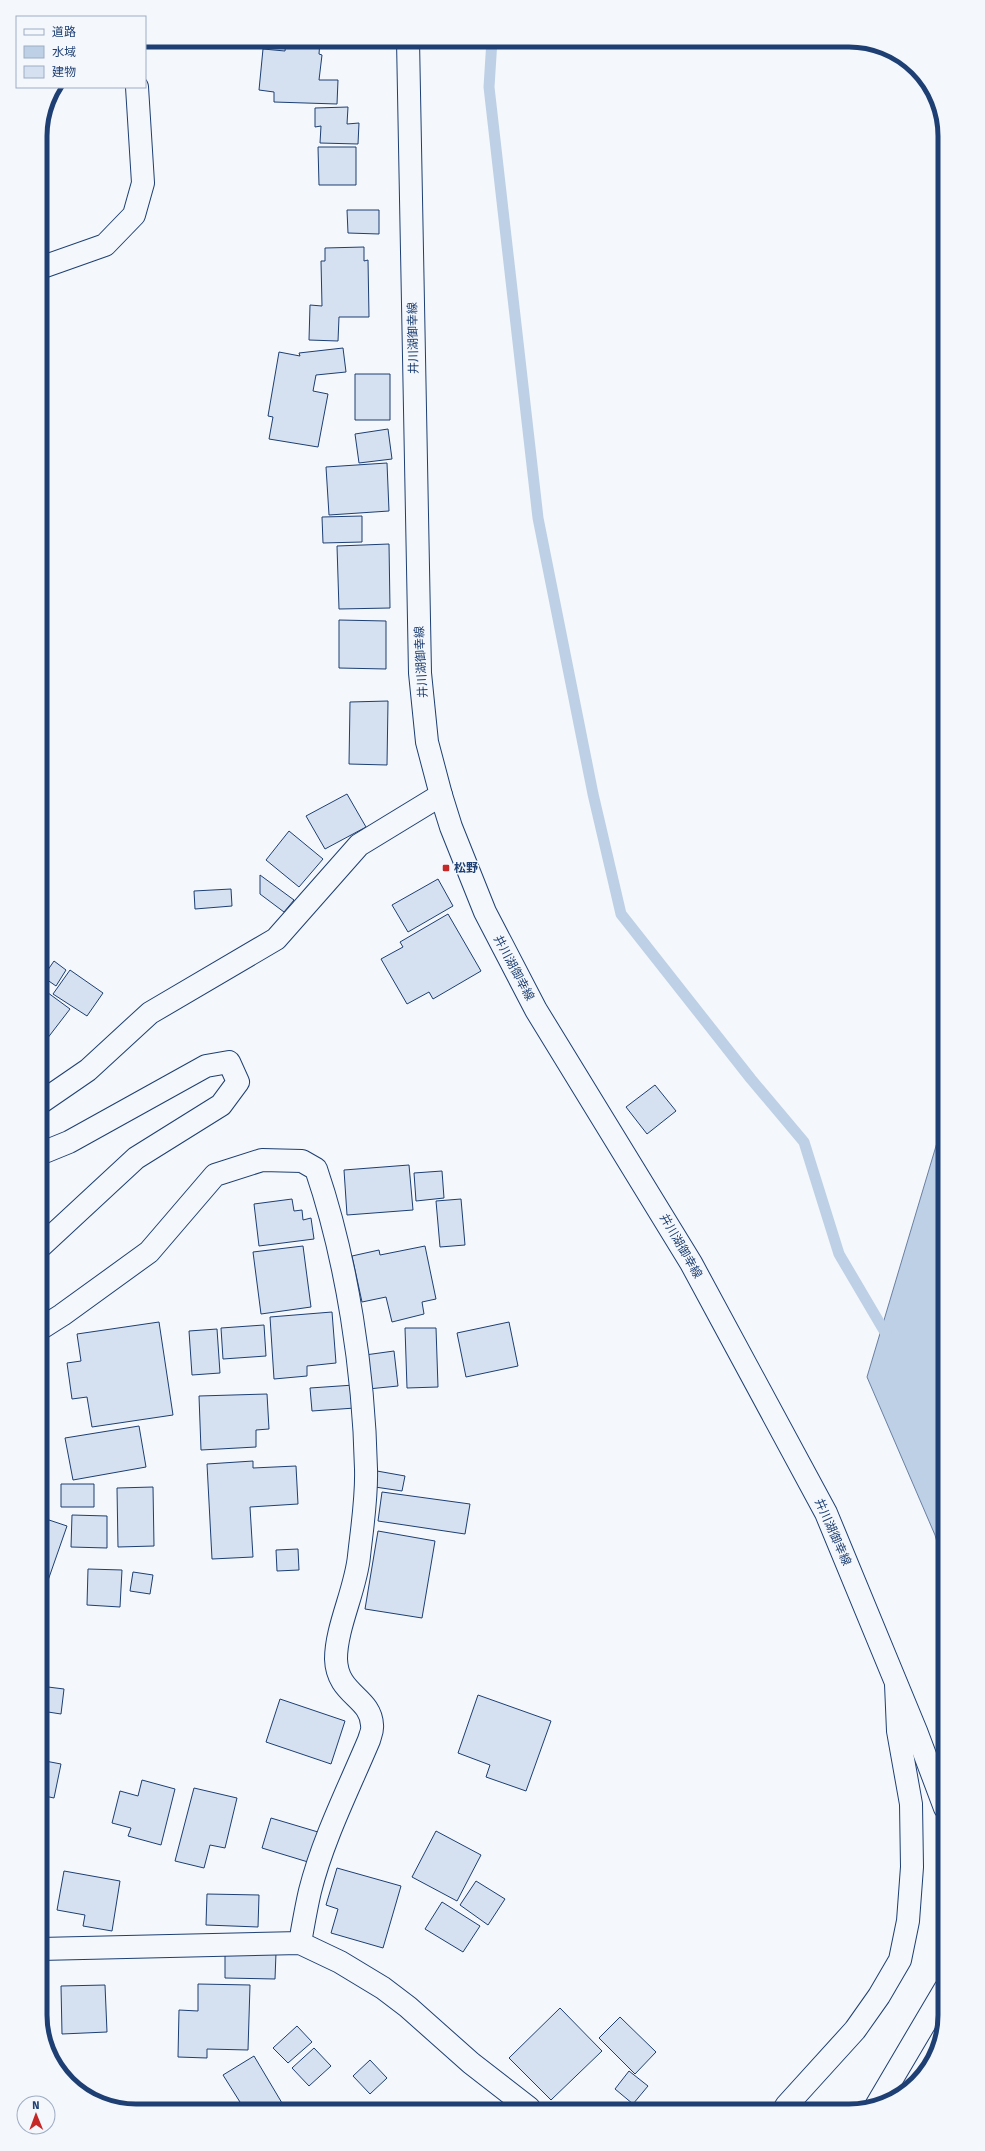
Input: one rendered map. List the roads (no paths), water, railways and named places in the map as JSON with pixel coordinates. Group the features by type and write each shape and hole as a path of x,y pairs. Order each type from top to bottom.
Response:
{"street":[{"name":"井川湖御幸線","path":"408,47 420,673 428,742 441,795 451,827 485,912 536,1010 692,1263 826,1513 896,1682 938,1790"},
{"path":"47,266 105,245 134,215 143,183 137,88"},
{"path":"47,1098 88,1070 150,1013 276,939 359,844 441,795"},
{"path":"47,1151 69,1142 206,1066 229,1062 238,1082 221,1105 136,1158 47,1241"},
{"path":"47,1325 149,1252 215,1176 262,1160 302,1161 316,1169 336,1239 346,1291 360,1382 366,1470 359,1558 336,1652 336,1669 343,1686 368,1710 372,1726 369,1740 320,1860 310,1891 300,1943"},
{"path":"788,2104 855,2030 879,1996 900,1960 908,1921 912,1867 911,1804 898,1731 896,1682"},
{"path":"47,1949 300,1943 340,1962 383,1988 408,2007 471,2063 524,2104"},
{"path":"881,2098 938,2001"}],"water":[{"path":"938,1139 938,1546 935,1535 867,1377"}],"waterway":[{"path":"492,47 489,87 538,518 593,794 621,914 751,1079 804,1142 839,1254 889,1339"}],"place":[{"name":"松野","path":"446,868"}]}
